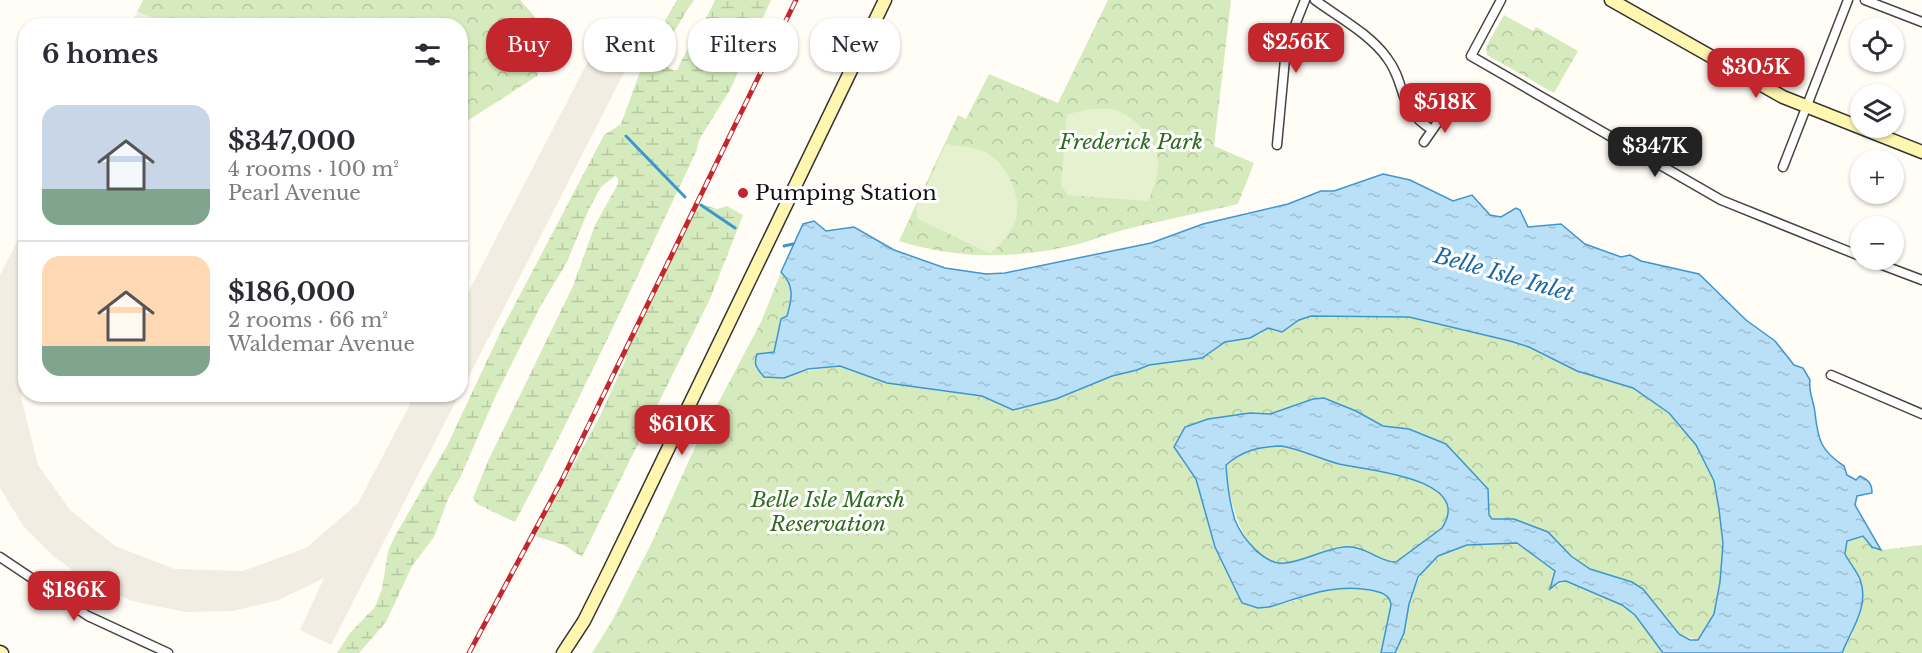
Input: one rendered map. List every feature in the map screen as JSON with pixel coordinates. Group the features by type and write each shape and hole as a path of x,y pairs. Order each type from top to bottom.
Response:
{"main road":[{"path":"563,653 584,621 610,569 885,0"},
{"path":"1611,0 1782,97 1922,152"}],"street":[{"path":"1276,145 1286,48 1305,0"},
{"path":"1315,0 1384,54 1392,66 1410,114 1432,130"},
{"path":"1501,0 1471,56 1721,200 1850,252"},
{"path":"1783,167 1848,0"},
{"path":"1865,0 1922,22"},
{"path":"1424,142 1447,109"},
{"path":"1896,270 1922,280"},
{"path":"1831,375 1922,414"},
{"path":"0,557 88,616 168,653"}],"green space":[{"path":"143,0 520,0 536,18 486,18 486,72 539,72 537,76 468,120 468,18 153,18 137,12"},
{"path":"677,0 694,0 676,29 676,18 667,18"},
{"path":"715,0 771,0 763,18 706,18"},
{"name":"Frederick Park","path":"1108,0 1231,0 1214,146 1254,163 1238,204 1034,253 966,254 944,252 899,241 958,115 966,119 989,74 1058,103"},
{"path":"1504,15 1533,31 1536,27 1578,51 1554,93 1487,55 1486,47"},
{"path":"688,49 688,72 738,72 730,90 700,138 696,152 630,292 515,522 477,504 473,498 488,461 573,286 595,225 618,184 618,178 615,176 601,187 588,211 567,262 540,307 496,395 460,478 448,499 434,537 412,566 386,622 359,653 337,653 350,633 375,607 382,589 388,551 395,536 447,446 501,331 604,135 621,124 640,72 676,72"},
{"path":"1092,109 1119,111 1135,121 1153,144 1157,153 1158,166 1148,201 1068,195 1061,185 1067,114"},
{"path":"946,144 987,153 1007,173 1015,191 1016,219 1009,233 991,254 918,219 916,208"},
{"path":"698,203 717,209 727,206 743,215 710,299 582,557 564,545 535,536 600,416 626,359 626,354"},
{"name":"Belle Isle Marsh Reservation","path":"781,272 789,282 790,304 787,316 781,319 775,353 757,354 756,368 764,377 840,366 887,383 982,396 1013,410 1055,399 1112,376 1149,365 1202,358 1225,342 1261,334 1268,328 1282,332 1299,320 1311,316 1409,317 1529,347 1577,371 1633,388 1669,413 1696,445 1714,481 1723,544 1720,582 1714,614 1697,640 1679,634 1643,589 1632,582 1590,569 1571,556 1548,532 1514,519 1492,519 1489,515 1488,489 1446,444 1409,429 1383,426 1368,419 1305,402 1270,414 1250,413 1208,419 1185,427 1179,439 1181,459 1196,479 1215,547 1243,603 1258,608 1294,601 1315,592 1350,587 1383,593 1391,600 1391,605 1381,653 592,653 612,621 652,542 697,443 761,322"},
{"path":"1281,446 1339,464 1413,479 1431,487 1444,498 1448,511 1442,528 1396,562 1383,560 1351,547 1336,549 1289,563 1267,560 1256,551 1239,524 1230,492 1226,465 1252,450"},
{"path":"1863,536 1872,547 1881,550 1922,545 1922,653 1842,653 1853,633 1860,579 1848,561 1846,551 1847,540"},
{"path":"1507,542 1523,546 1556,571 1551,588 1566,581 1622,605 1635,615 1663,653 1395,653 1414,589 1430,564 1443,554 1460,546"}],"shaded area":[{"path":"137,12 153,18 134,18"},
{"path":"584,69 584,72 624,72 468,378 468,293"},
{"path":"18,240 18,402 22,402 38,465 70,510 115,546 175,569 243,571 306,548 358,503 411,402 455,402 331,645 300,630 324,578 279,600 233,611 185,612 132,601 89,582 53,556 24,527 0,488 0,275"}],"water":[{"name":"Belle Isle Inlet","path":"1383,174 1410,180 1453,201 1472,195 1490,215 1501,217 1516,208 1520,210 1528,227 1561,224 1585,244 1621,257 1630,255 1641,261 1699,274 1746,320 1775,341 1794,365 1803,368 1810,380 1819,438 1822,444 1836,461 1844,466 1847,475 1856,480 1860,476 1867,480 1871,487 1872,493 1857,496 1855,505 1881,550 1872,547 1863,536 1847,541 1845,554 1860,579 1863,599 1858,618 1842,653 1663,653 1635,615 1622,605 1566,581 1559,582 1550,589 1555,571 1517,543 1467,545 1438,556 1418,577 1409,604 1404,633 1395,653 1381,653 1391,605 1389,598 1381,593 1344,588 1319,592 1269,607 1258,608 1242,603 1215,547 1196,479 1174,447 1185,427 1208,419 1250,413 1270,414 1313,399 1324,398 1356,411 1383,426 1409,429 1446,444 1488,489 1489,515 1492,519 1514,519 1548,532 1571,556 1590,569 1632,582 1643,589 1679,634 1690,640 1698,640 1714,614 1720,582 1723,544 1714,481 1696,445 1669,413 1633,388 1577,371 1529,347 1510,341 1409,317 1311,316 1299,320 1282,332 1268,328 1250,338 1225,342 1202,358 1149,365 1112,376 1056,399 1013,410 982,396 887,383 840,366 808,369 784,378 764,377 756,364 757,354 774,352 781,319 787,316 791,293 789,282 781,272 803,224 814,221 826,231 854,227 894,250 945,268 986,274 1005,273 1151,243 1203,224 1288,204 1321,191 1334,191","holes":["1288,447 1339,464 1413,479 1431,487 1444,498 1448,511 1442,528 1396,562 1384,560 1352,547 1337,548 1292,562 1277,563 1270,560 1255,549 1238,527 1229,493 1226,465 1239,456 1258,448"]}],"waterway":[{"path":"626,136 685,197"},
{"path":"701,205 735,228"},
{"path":"784,246 793,244"}],"railway":[{"path":"469,653 561,482 796,0"}],"place":[{"name":"Pumping Station","path":"743,193"}]}
